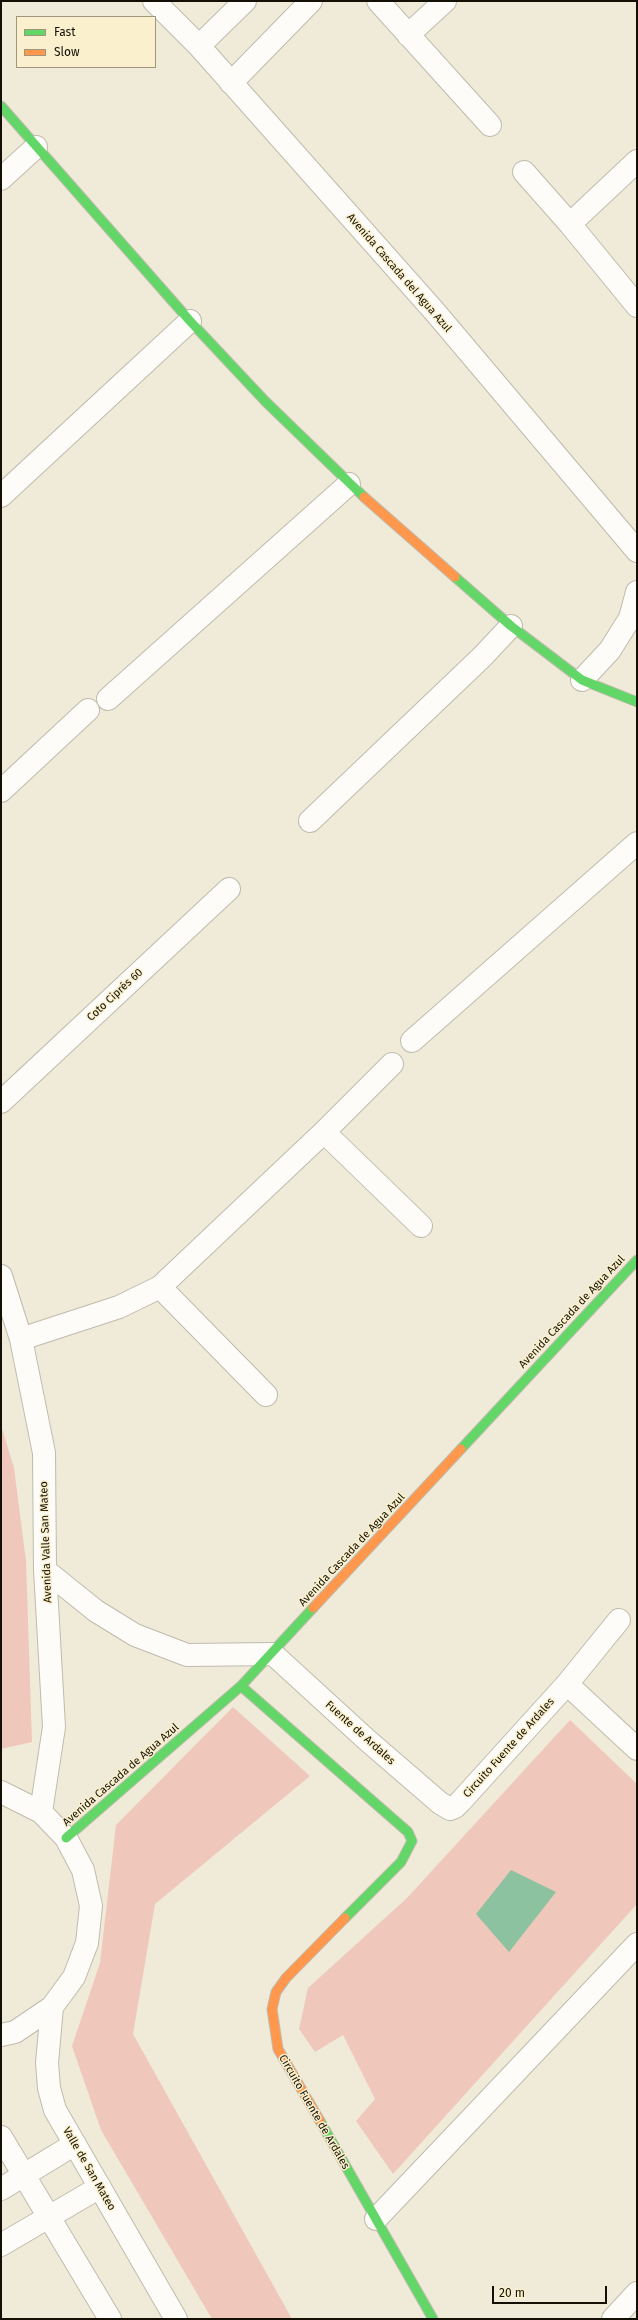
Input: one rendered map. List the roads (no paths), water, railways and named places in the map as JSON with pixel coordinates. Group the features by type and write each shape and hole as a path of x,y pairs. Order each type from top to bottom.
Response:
{"street":[{"name":"Avenida Cascada del Agua Azul","path":"154,1 199,46 435,312 637,551"},
{"path":"199,46 245,1"},
{"path":"231,83 311,1"},
{"path":"378,1 490,125"},
{"path":"408,35 445,1"},
{"path":"1,106 190,321 265,401 348,484 511,626 582,680 637,702"},
{"path":"1,179 36,147"},
{"path":"570,224 637,160"},
{"path":"524,172 570,224 637,306"},
{"path":"1,496 190,321"},
{"path":"108,699 348,484"},
{"path":"582,680 610,650 626,625 630,618 637,592"},
{"path":"310,821 483,656 511,626"},
{"path":"1,791 88,710"},
{"path":"412,1041 637,843"},
{"name":"Coto Ciprés 60","path":"1,1102 229,889"},
{"path":"21,1339 120,1307 160,1287 324,1132 392,1064"},
{"path":"324,1132 421,1226"},
{"name":"Avenida Cascada de Agua Azul","path":"66,1838 241,1686 273,1654 637,1260"},
{"name":"Avenida Valle San Mateo","path":"1,1276 21,1339 44,1453 45,1570 54,1728 41,1812"},
{"path":"160,1287 266,1395"},
{"path":"45,1570 96,1611 129,1631 187,1655 273,1654"},
{"name":"Circuito Fuente de Ardales","path":"450,1809 455,1807 461,1801 566,1684 619,1620"},
{"name":"Fuente de Ardales","path":"273,1654 440,1804 450,1809"},
{"path":"566,1684 637,1749"},
{"name":"Circuito Fuente de Ardales","path":"241,1686 402,1826 408,1832 412,1841 408,1852 401,1862 286,1978 276,1992 272,2009 278,2049 433,2319"},
{"path":"1,1792 41,1812 66,1838 83,1870 91,1906 87,1943 74,1977 52,2007 15,2032 1,2035"},
{"path":"376,2219 637,1944"},
{"name":"Valle de San Mateo","path":"52,2007 47,2063 49,2088 55,2110 176,2319"},
{"path":"1,2137 48,2218 110,2319"},
{"path":"1,2189 75,2144"},
{"path":"1,2245 100,2188"},
{"path":"612,2319 637,2293"}]}
